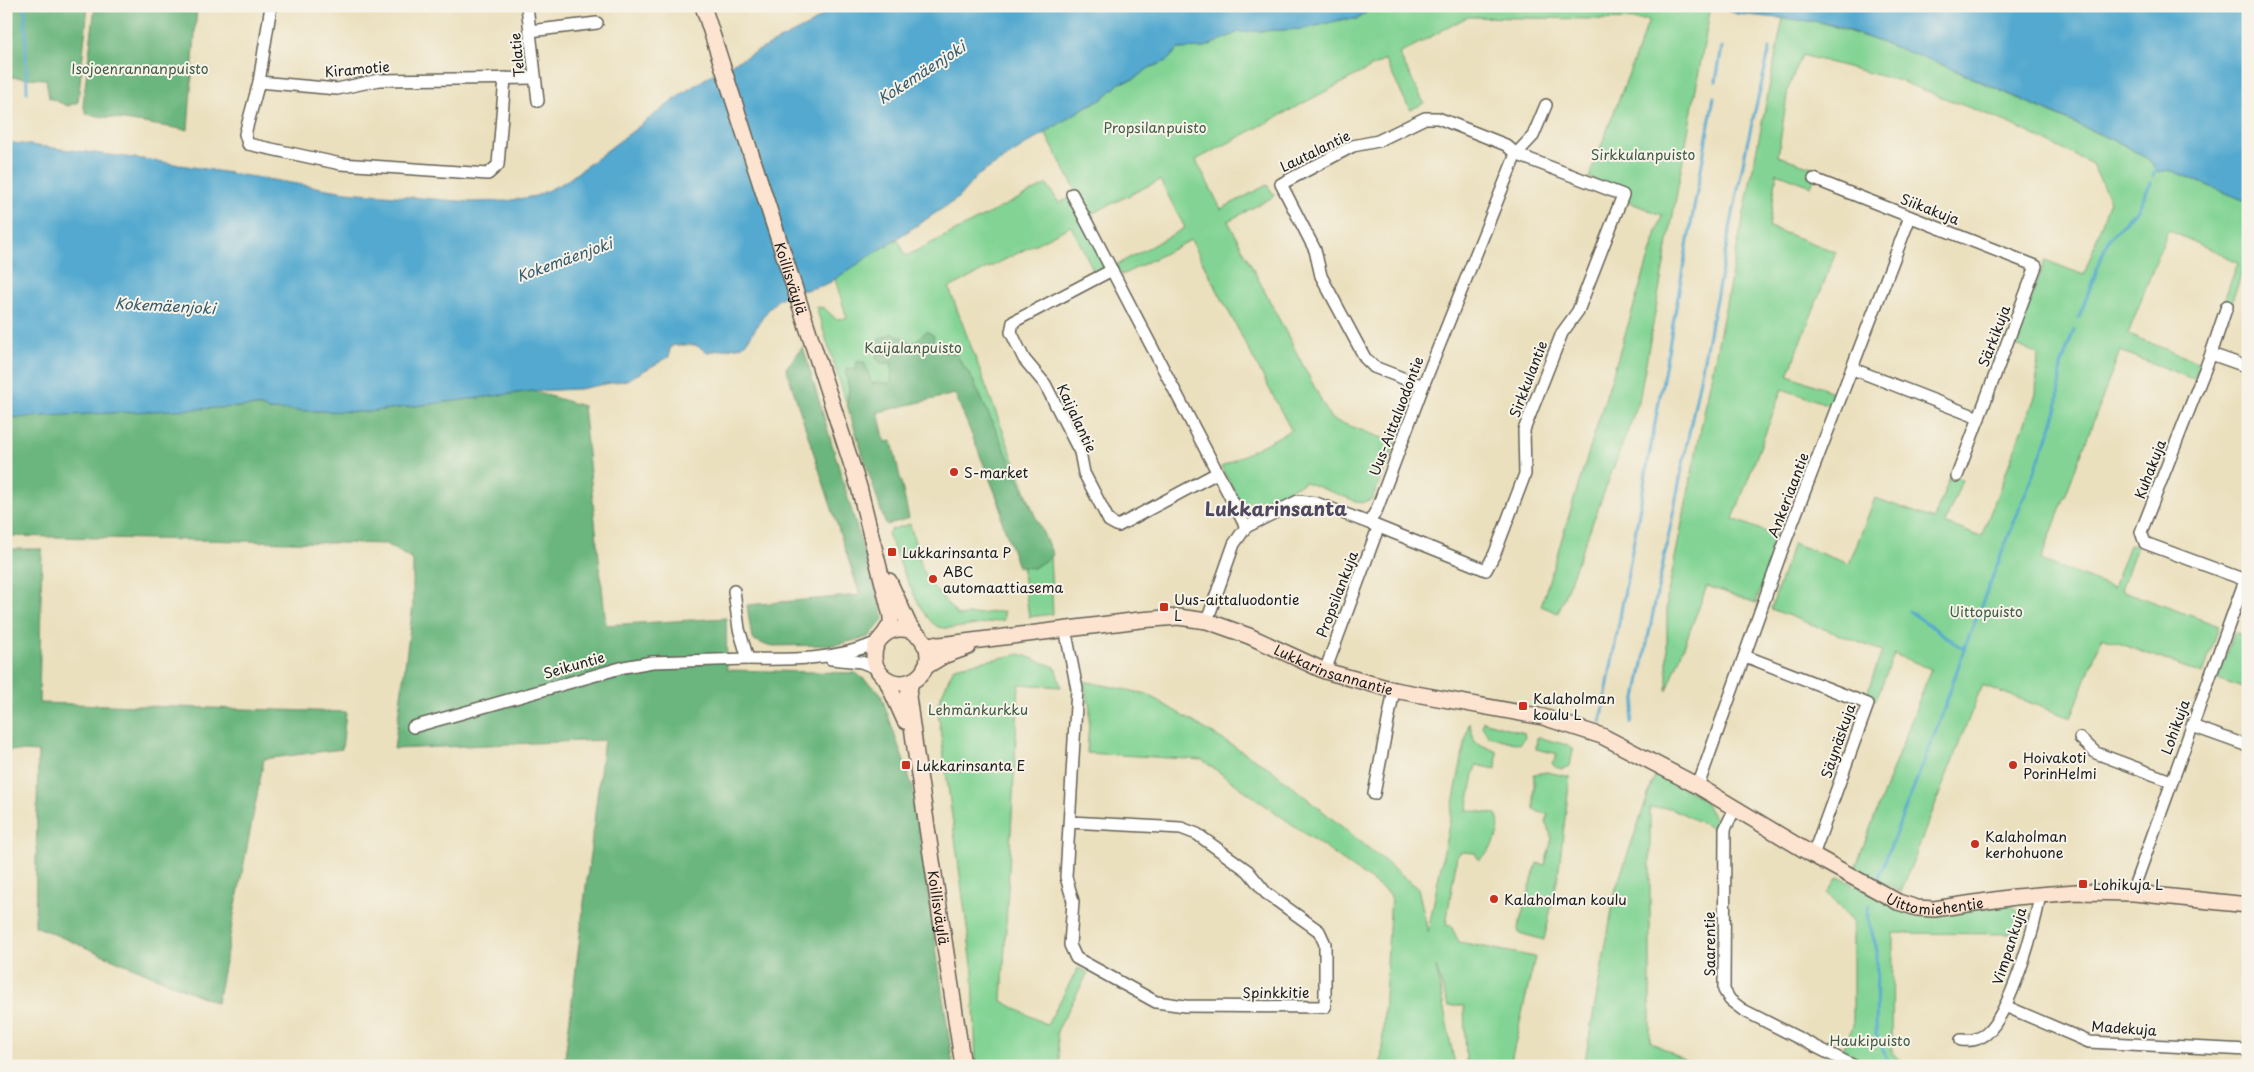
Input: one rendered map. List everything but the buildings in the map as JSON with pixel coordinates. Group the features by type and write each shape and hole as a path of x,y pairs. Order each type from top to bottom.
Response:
{"street":[{"path":"271,6 259,82 245,134 248,144 341,164 488,174 498,166 505,78"},
{"name":"Telatie","path":"528,6 534,78 538,101"},
{"name":"Koillisväylä","path":"703,6 859,487 877,552 891,616 891,624 881,639"},
{"path":"530,31 597,23"},
{"name":"Kiramotie","path":"259,82 336,89 379,80 534,78"},
{"name":"Uus-Aittaluodontie","path":"1374,526 1377,509 1423,386 1516,154 1534,136 1546,105"},
{"name":"Lautalantie","path":"1423,386 1374,367 1365,358 1321,276 1316,250 1281,184 1353,146 1378,141 1425,118 1438,118 1489,138 1506,145 1516,154"},
{"name":"Sirkkulantie","path":"1374,526 1486,570 1495,553 1525,474 1524,430 1562,333 1578,311 1623,195 1516,154"},
{"name":"Siikakuja","path":"1814,179 2036,266"},
{"path":"1072,194 1246,527"},
{"name":"Ankeriaantie","path":"1698,786 1782,550 1910,217"},
{"name":"Särkikuja","path":"1957,476 2036,266"},
{"name":"Kaijalantie","path":"1112,270 1014,322 1011,332 1024,359 1045,384 1054,401 1080,452 1084,473 1109,522 1118,526 1217,473"},
{"name":"Kuhakuja","path":"2227,306 2211,354 2141,532 2145,543 2247,578"},
{"path":"2211,354 2248,366"},
{"path":"1853,369 1979,418"},
{"path":"1207,621 1234,544 1246,527 1298,501 1316,503 1374,526"},
{"name":"Propsilankuja","path":"1325,671 1374,526"},
{"name":"Koillisväylä","path":"877,552 909,625 920,639"},
{"name":"Lohikuja","path":"2134,894 2135,884 2171,781 2247,578"},
{"path":"734,591 739,629 748,659"},
{"name":"Lukkarinsannantie","path":"920,639 940,645 1065,628 1178,617 1207,621 1249,636 1325,671 1394,690 1544,717 1602,736 1657,764"},
{"name":"Spinkkitie","path":"1065,628 1077,689 1066,876 1073,901 1070,945 1076,958 1156,1002 1185,1006 1325,1007 1325,944 1319,932 1266,892 1248,871 1211,844 1197,834 1181,828 1070,822"},
{"path":"900,630 920,639 928,655 921,674 911,681 898,683 882,673 874,652 881,639 900,630"},
{"name":"Lukkarinsannantie","path":"925,667 943,656 1005,636"},
{"name":"Seikuntie","path":"413,727 624,667 652,662 814,657 858,650 881,639"},
{"name":"Säynäskuja","path":"1745,656 1868,704 1813,855"},
{"name":"Seikuntie","path":"814,657 861,662 882,673"},
{"name":"Koillisväylä","path":"882,673 896,698 915,748"},
{"name":"Koillisväylä","path":"911,681 908,696 915,748 963,1066"},
{"path":"1374,794 1394,690"},
{"path":"2192,726 2248,746"},
{"path":"2080,738 2096,753 2171,781"},
{"name":"Uittomiehentie","path":"1657,764 1698,786 1813,855 1898,902 1917,908 1934,909 2040,894 2076,892 2134,894 2248,904"},
{"name":"Saarentie","path":"1735,808 1725,829 1724,990 1730,1000 1743,1010 1854,1066"},
{"name":"Vimpankuja","path":"1961,1040 1973,1041 1986,1034 2005,1006 2035,922 2040,894"},
{"name":"Madekuja","path":"2005,1006 2089,1042 2248,1050"}],"green space":[{"name":"Isojoenrannanpuisto","path":"6,6 88,6 78,102 68,106 49,98 46,79 6,77"},
{"name":"Isojoenrannanpuisto","path":"95,6 197,6 188,130 86,114 83,104"},
{"name":"Propsilanpuisto","path":"1384,6 1711,6 1639,401 1558,613 1541,606 1662,215 1628,202 1629,193 1589,178 1649,20 1467,17 1399,54 1424,103 1410,110 1385,60 1196,160 1221,209 1267,185 1275,196 1228,221 1331,419 1396,443 1372,499 1361,503 1305,482 1252,508 1242,505 1221,467 1291,430 1191,240 1122,275 1116,265 1185,228 1160,180 1089,215 1045,133 1087,106 1101,100 1120,83 1134,79 1149,68 1167,61 1178,49 1203,48 1238,32 1304,29 1344,19 1358,19 1369,10"},
{"name":"Uittopuisto","path":"1783,18 1820,22 1917,54 2124,145 2149,160 2158,172 2170,170 2248,202 2248,257 2230,306 2223,303 2238,262 2168,230 2128,334 2200,363 2193,379 2120,351 2041,560 2113,588 2129,545 2137,546 2121,590 2219,626 2203,674 2102,637 2071,718 1982,685 1901,892 1855,868 1931,669 1894,654 1876,700 1866,696 1882,651 1771,609 1793,543 1849,564 1875,498 1934,519 1951,474 1962,480 1945,523 1981,537 2036,394 2038,354 2014,344 2045,260 2084,275 2110,200 2092,164 2009,123 1900,81 1802,55 1788,89 1778,156 1818,169 1811,186 1777,173 1769,227 1836,252 1788,375 1836,393 1830,405 1782,389 1733,519 1779,537 1756,603 1707,586 1667,691 1667,598"},
{"name":"Kaijalanpuisto","path":"1047,184 1059,203 1072,197 1104,260 1101,270 1091,275 1092,267 1071,226 949,288 1050,556 1053,614 1029,617 1022,565 958,392 877,412 857,362 856,370 846,374 849,388 847,405 816,307 824,308 836,319 847,318 835,279 856,264 898,239 906,256"},
{"path":"927,331 934,336 932,344 939,350 956,354 973,380 1053,555 1034,568 1018,567 1001,518 1002,509 955,394 878,412 885,442 892,441 909,518 887,525 884,520 847,405 849,388 846,374 848,368 856,370 856,362 864,362 872,384 878,382 891,384 892,363 881,364 876,357 879,339 893,333 913,343"},
{"path":"803,347 884,619 869,637 834,645 768,646 752,639 747,605 860,595 786,368"},
{"path":"533,391 583,406 606,625 726,618 727,670 856,673 880,692 913,788 953,1066 564,1066 604,740 394,749 413,605 413,560 386,544 6,536 6,417 258,406 269,410 367,412"},
{"path":"910,524 922,569 931,584 958,616 1004,611 1004,620 952,628 939,627 932,622 910,586 888,534 890,530"},
{"path":"6,549 42,549 39,703 346,712 342,749 264,759 217,1003 35,926 38,752 6,750"},
{"path":"2234,632 2248,637 2248,690 2217,679"},
{"name":"Lehmänkurkku","path":"1020,654 1055,667 1061,687 1019,684 1002,1001 1047,1025 1078,968 1088,973 1057,1031 1060,1066 976,1066 973,972 937,705 954,667"},
{"path":"1083,681 1147,694 1268,767 1418,888 1428,932 1469,722 1475,742 1497,752 1496,769 1476,765 1467,810 1496,814 1499,827 1493,845 1479,860 1475,853 1462,852 1457,855 1446,925 1451,926 1459,942 1535,957 1510,1066 1488,1066 1466,1061 1464,1006 1448,1006 1436,967 1455,1066 1381,1066 1391,895 1202,760 1087,753 1090,707"},
{"path":"1483,721 1524,733 1525,737 1519,744 1488,736 1482,726"},
{"path":"1537,737 1567,745 1573,750 1570,766 1562,769 1555,767 1552,763 1558,754 1536,749"},
{"path":"1547,772 1570,777 1558,876 1544,940 1519,933 1518,928 1537,863 1545,865 1552,838 1546,822 1548,815 1534,810 1534,774"},
{"path":"1656,772 1703,799 1717,823 1716,830 1671,808 1650,808 1650,1041 1694,1066 1584,1066 1616,888"},
{"name":"Haukipuisto","path":"1838,877 1904,909 2012,905 2021,915 2018,934 1893,933 1892,1052 1905,1066 1871,1066 1841,1051 1853,1027 1853,921 1827,893"}],"water":[{"name":"Kokemäenjoki","path":"834,6 1384,6 1369,10 1358,19 1344,19 1304,29 1239,32 1203,48 1178,49 1167,61 1149,68 1134,79 1120,83 1101,100 1087,106 977,176 957,199 829,283 792,293 780,299 768,310 743,346 708,352 695,345 674,345 670,348 669,357 627,380 579,389 533,391 367,412 269,410 258,406 6,418 6,142 150,160 346,192 471,202 506,201 536,196 565,182 686,91 714,73 811,24"},
{"path":"1716,6 2248,6 2248,202 2170,170 2158,172 2149,160 2124,145 1944,65 1839,27 1820,22 1737,14"}],"waterway":[{"path":"25,6 27,92"},
{"path":"1716,81 1722,47"},
{"path":"1631,723 1747,144 1770,48"},
{"path":"1601,722 1714,97"},
{"path":"2153,177 2156,168"},
{"path":"2079,317 2109,238 2138,209 2151,183"},
{"path":"1877,881 1942,715 1966,644 2047,439 2057,410 2061,366 2074,330"},
{"path":"1909,611 1964,649"},
{"path":"1869,905 1867,914 1877,951 1876,1034 1890,1066"}],"place":[{"name":"S-market","path":"954,472"},
{"name":"Lukkarinsanta P","path":"892,552"},
{"name":"ABC automaattiasema","path":"933,579"},
{"name":"Uus-aittaluodontie L","path":"1164,607"},
{"name":"Kalaholman koulu L","path":"1523,706"},
{"name":"Lukkarinsanta E","path":"906,765"},
{"name":"Hoivakoti PorinHelmi","path":"2013,765"},
{"name":"Kalaholman kerhohuone","path":"1975,844"},
{"name":"Lohikuja L","path":"2083,884"},
{"name":"Kalaholman koulu","path":"1494,899"}],"district":[{"name":"Lukkarinsanta","path":"1276,508"}],"park label":[{"name":"Sirkkulanpuisto","path":"1643,154"}]}
